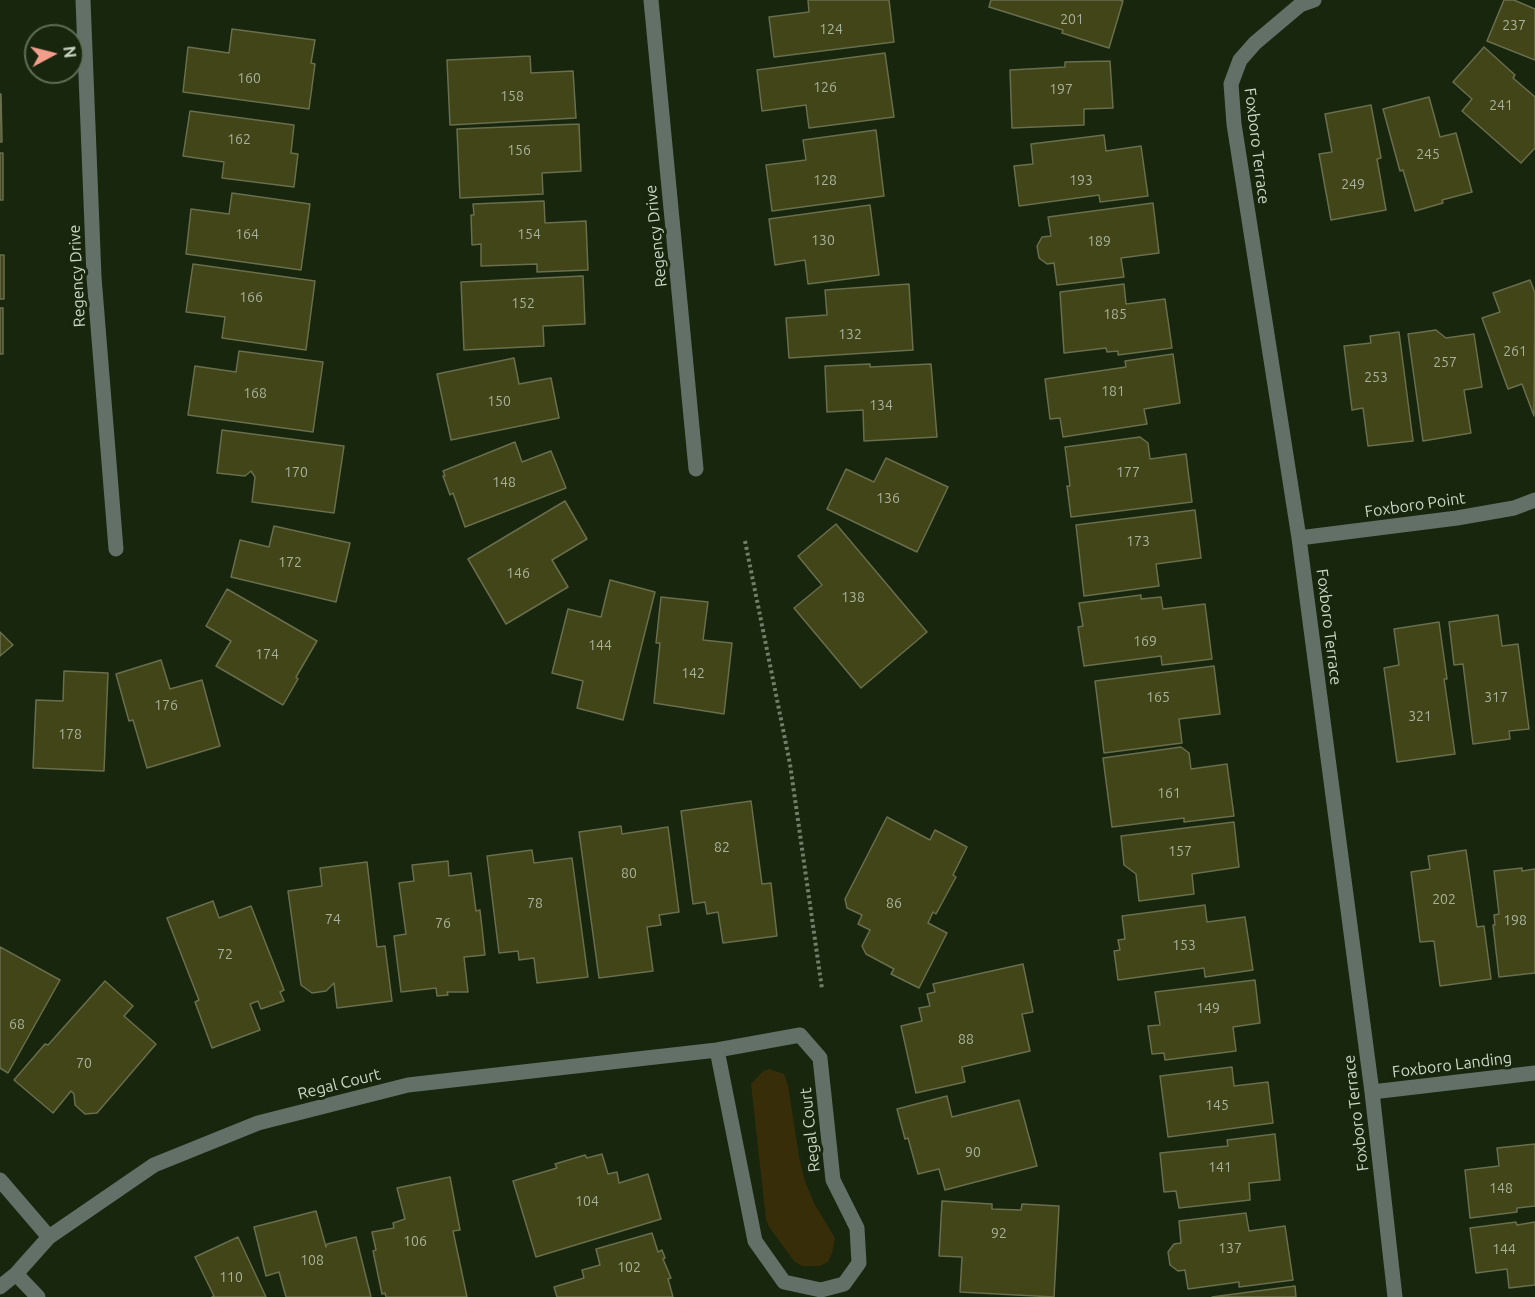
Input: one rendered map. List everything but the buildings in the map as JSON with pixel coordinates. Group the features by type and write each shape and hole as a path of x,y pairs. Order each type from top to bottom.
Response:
{"street":[{"name":"Regency Drive","path":"83,0 93,277 116,549"},
{"name":"Regency Drive","path":"651,0 696,469"},
{"name":"Foxboro Terrace","path":"1314,0 1300,5 1255,43 1240,60 1231,84 1234,124 1299,538 1372,1092 1395,1297"},
{"name":"Foxboro Point","path":"1299,538 1457,518 1514,508 1535,500"},
{"name":"Regal Court","path":"0,1287 16,1274 49,1237 154,1165 258,1123 408,1085 717,1050 800,1035 820,1058 833,1180 857,1228 859,1263 844,1284 821,1290 784,1282 755,1241 717,1050"},
{"name":"Foxboro Landing","path":"1372,1092 1535,1073"},
{"path":"0,1180 49,1237"},
{"path":"16,1274 38,1297"}],"path":[{"path":"745,542 790,765 822,989"}],"shaded area":[{"path":"769,1069 784,1074 788,1085 805,1181 814,1203 835,1238 828,1262 820,1266 802,1266 794,1261 766,1220 751,1084 762,1072"}]}
